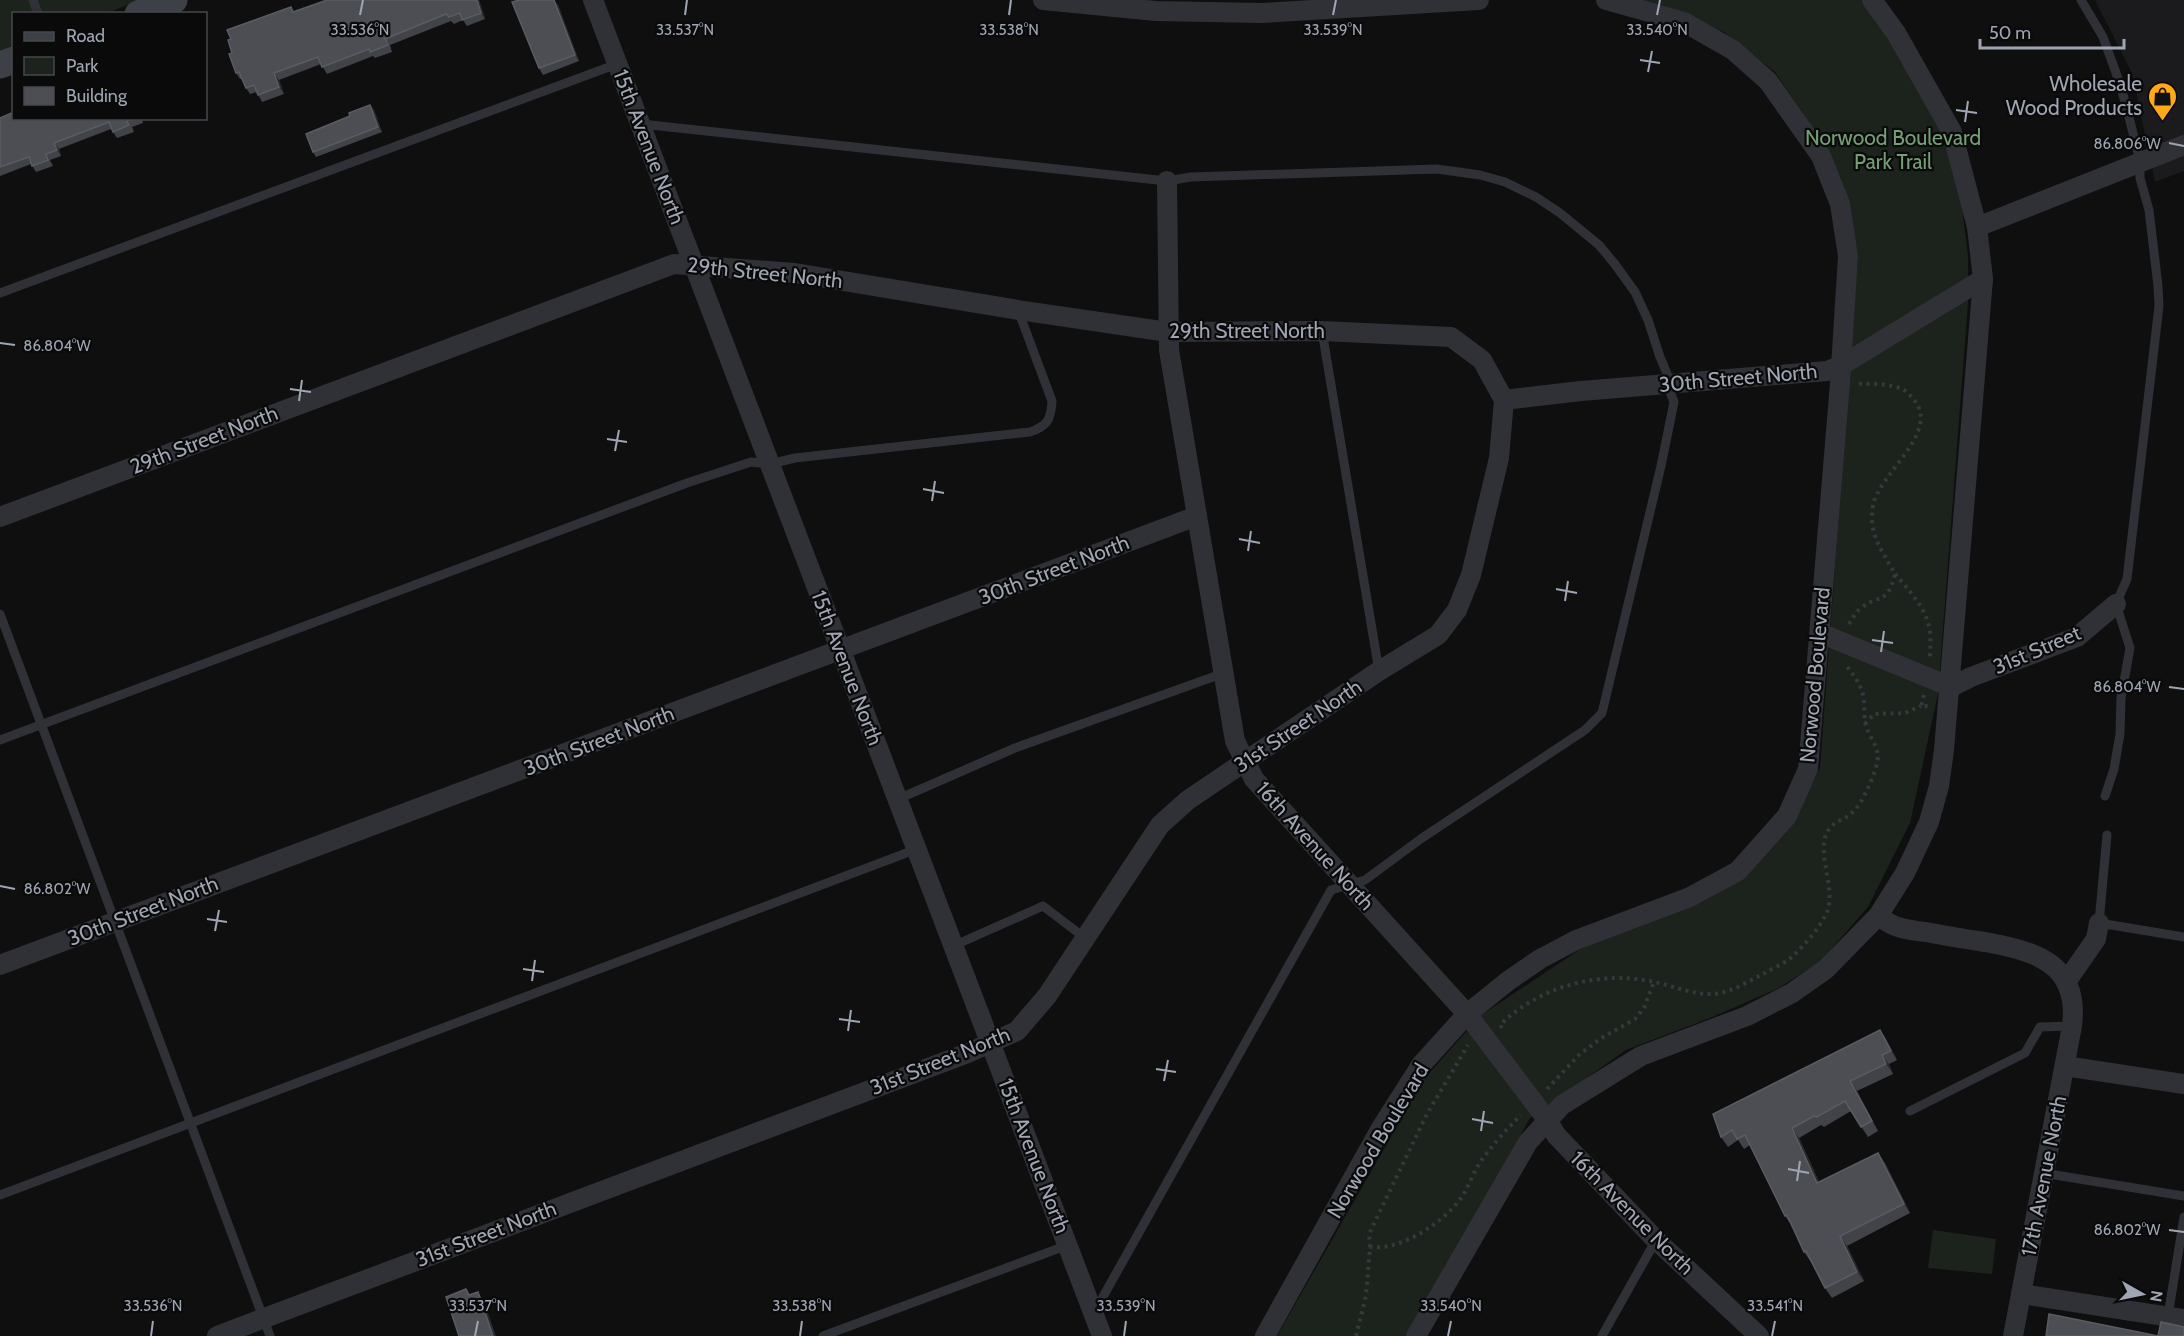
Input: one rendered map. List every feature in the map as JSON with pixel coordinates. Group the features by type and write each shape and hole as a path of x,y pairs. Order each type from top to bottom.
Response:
{"street":[{"path":"143,12 174,0"},
{"name":"15th Avenue North","path":"593,0 1102,1336"},
{"path":"1043,0 1156,11 1262,13 1479,0"},
{"name":"Norwood Boulevard","path":"1265,1336 1381,1128 1421,1065 1467,1014 1516,975 1576,940 1690,897 1738,871 1787,816 1808,769 1842,364 1848,256 1840,204 1821,156 1768,81 1733,50 1684,22 1606,0"},
{"path":"1416,1336 1528,1142 1562,1105 1641,1056 1747,1016 1792,993 1826,969 1878,916 1905,873 1929,822 1939,786 1951,687 1983,279 1977,227 1952,132 1896,33 1872,0"},
{"path":"1977,227 2184,145"},
{"name":"16th Avenue North","path":"1167,181 1169,350 1235,741 1254,779 1467,1014 1548,1121 1556,1135 1656,1240 1759,1336"},
{"name":"29th Street North","path":"0,517 670,265 693,264 795,273 1168,332 1322,331 1451,337 1482,360 1504,400"},
{"name":"30th Street North","path":"1504,400 1827,371 1983,279"},
{"name":"31st Street North","path":"217,1336 267,1327 991,1044 1017,1031 1047,996 1160,825 1188,800 1379,671 1438,635 1457,610 1471,575 1499,458 1504,400"},
{"name":"30th Street North","path":"0,965 1197,516"},
{"name":"31st Street","path":"1951,687 1971,677 2077,637 2116,604"},
{"path":"1820,633 1951,687"},
{"path":"1878,916 1898,927 2014,947 2040,956 2054,966 2066,982 2096,939 2099,923"},
{"name":"17th Avenue North","path":"2013,1336 2073,1021 2072,996 2066,982"},
{"path":"2065,1065 2184,1084"},
{"path":"2021,1293 2176,1318"}],"lane":[{"path":"2081,0 2103,37 2120,84 2140,161 2140,178 2149,210 2159,306 2127,579 2116,604 2130,648 2121,698 2120,734 2114,769 2105,796"},
{"path":"0,293 617,64"},
{"path":"639,123 1167,181 1191,177 1437,169 1480,175 1504,182 1536,197 1560,213 1599,245 1635,292 1648,320 1668,376 1667,384 1674,402 1602,713 1585,730 1422,838 1365,880 1331,890 1094,1313"},
{"path":"0,740 687,483 751,462 770,464 795,458 1030,432 1040,429 1046,425 1051,416 1052,401 1018,310"},
{"path":"1322,331 1379,671"},
{"path":"0,614 267,1327"},
{"path":"898,799 1015,748 1224,673"},
{"path":"2107,835 2099,923 2184,938"},
{"path":"0,1195 917,849"},
{"path":"953,946 1043,906 1085,938"},
{"path":"1910,1111 2025,1053 2040,1027 2073,1021"},
{"path":"2043,1173 2184,1196"},
{"path":"2176,1318 2184,1216"},
{"path":"1602,1336 1656,1240"},
{"path":"823,1336 1068,1245"}],"path":[{"path":"1855,384 1875,383 1905,391 1920,407 1921,420 1917,436 1876,494 1873,507 1874,536 1895,574 1908,588 1928,622 1931,640 1929,667"},
{"path":"1846,630 1861,608 1880,600 1887,594 1895,574"},
{"path":"1356,1336 1366,1296 1369,1234 1427,1114 1472,1040 1500,1025 1515,1011 1536,998 1564,986 1590,980 1637,979 1696,993 1725,992 1792,958 1809,938 1827,912 1830,890 1824,849 1825,834 1831,826 1853,813 1875,768 1878,756 1866,724 1863,709 1864,697 1856,677 1842,660"},
{"path":"1921,706 1925,692"},
{"path":"1866,724 1874,714 1905,713 1921,706 1933,706"},
{"path":"1542,1084 1545,1091 1579,1055 1635,1018 1648,1000 1654,982"},
{"path":"1500,1025 1507,1034"},
{"path":"1370,1247 1391,1246 1414,1236 1443,1218 1462,1197 1483,1157 1534,1102"}],"shaded area":[{"name":"Wholesale Wood Products","path":"2095,0 2184,0 2184,171 2155,182 2132,73"}],"green space":[{"path":"0,0 141,0 110,12 12,12 12,50 0,56"},
{"name":"Norwood Boulevard Park Trail","path":"1638,0 1871,0 1952,132 1968,255 1968,303 1938,694 1910,823 1868,907 1821,961 1779,988 1710,1018 1626,1050 1530,1118 1409,1336 1277,1336 1424,1079 1480,1016 1588,944 1706,900 1756,866 1797,814 1820,768 1858,254 1849,207 1830,153 1775,72 1724,32 1679,12"},
{"path":"1933,1230 1996,1239 1992,1274 1928,1268"}],"building":[{"path":"327,0 477,0 481,13 462,20 460,13 449,17 446,14 385,39 388,45 370,52 369,49 322,67 318,57 274,73 279,87 258,95 254,85 246,88 239,72 236,73 229,54 232,53 228,40 231,39 227,30 291,7 293,12"},
{"path":"554,0 575,55 539,68 512,2"},
{"path":"370,105 378,127 313,152 306,134"},
{"path":"12,113 12,120 129,120 127,121 129,125 113,132 109,122 54,143 57,150 46,154 48,160 32,166 29,157 0,167 0,118"},
{"path":"1880,1030 1891,1051 1882,1055 1886,1064 1850,1081 1872,1121 1861,1127 1845,1101 1792,1128 1817,1183 1878,1153 1904,1204 1840,1236 1857,1272 1825,1288 1806,1251 1804,1252 1787,1215 1785,1216 1745,1135 1737,1139 1732,1130 1721,1137 1713,1114"},
{"path":"466,1289 469,1295 478,1292 493,1336 459,1336 446,1297"},
{"path":"2049,1314 2158,1336 2046,1336"},
{"path":"2161,1322 2184,1327 2184,1336 2158,1336"}],"place":[{"name":"Wholesale Wood Products","path":"2163,122"}]}
